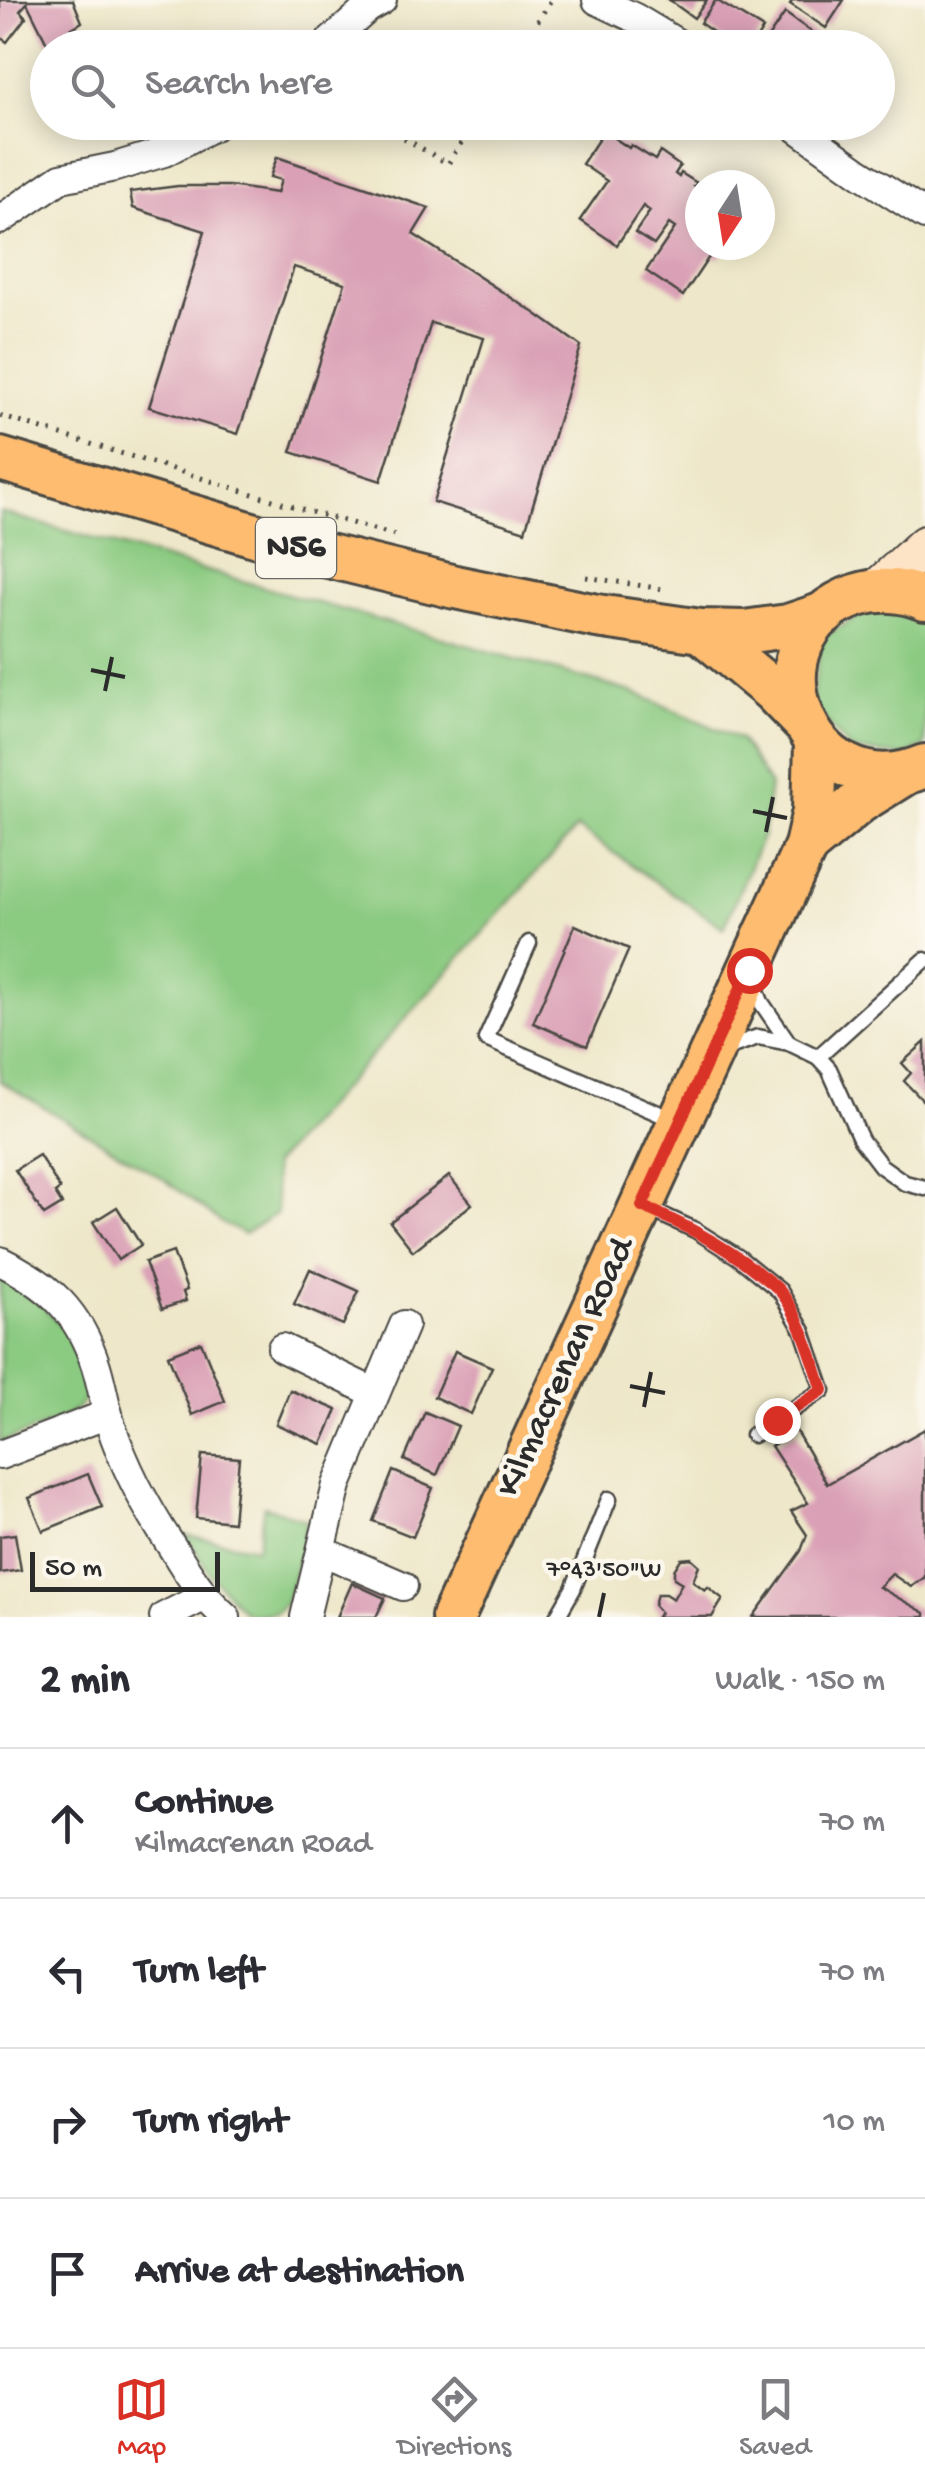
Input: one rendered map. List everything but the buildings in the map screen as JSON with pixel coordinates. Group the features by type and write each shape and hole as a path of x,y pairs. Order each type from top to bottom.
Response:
{"main road":[{"name":"N56","path":"0,459 312,552 454,587 701,631 774,629 824,614 848,599 874,591"},
{"path":"874,591 925,545"},
{"path":"874,591 903,592 925,599"},
{"path":"806,846 814,811 810,732 795,697 795,671 808,634 824,614"},
{"path":"701,631 772,690 828,754 858,770 891,774 916,769"},
{"path":"806,846 859,802 916,769"},
{"name":"Kilmacrenan Road","path":"453,1617 806,846"}],"street":[{"path":"597,0 655,30"},
{"path":"342,30 370,3"},
{"path":"0,220 61,178 115,167 164,152 187,140"},
{"path":"814,140 925,215"},
{"path":"0,1261 37,1280 65,1307 87,1340 108,1414 137,1491 190,1576 226,1617"},
{"path":"306,1617 336,1485 404,1325"},
{"path":"282,1348 375,1393"},
{"path":"0,1455 108,1414"},
{"path":"322,1551 403,1586"},
{"path":"164,1617 206,1596"}],"lane":[{"path":"529,942 486,1038 680,1122"},
{"path":"818,1057 925,960"},
{"path":"749,970 760,1002 789,1043"},
{"path":"712,1053 758,1038 789,1043 818,1057 829,1069 861,1140 881,1166 906,1182 925,1188"},
{"path":"642,1206 695,1230 738,1257 780,1291 803,1331 823,1390 754,1435"},
{"path":"557,1617 573,1589 610,1499"}],"path":[{"path":"532,30 551,0"},
{"path":"407,140 448,164 463,140"},
{"path":"0,416 405,538"},
{"path":"568,574 685,592"}],"green space":[{"path":"0,512 635,693 740,739 770,786 763,835 724,928 577,828 273,1165 277,1213 244,1234 222,1223 165,1180 0,1081"},
{"path":"875,606 925,618 925,746 903,756 851,750 811,704 822,638"},
{"path":"0,1277 28,1294 63,1328 80,1356 87,1395 67,1415 0,1442"},
{"path":"264,1506 306,1520 286,1603 275,1612 257,1615 244,1612 212,1577 185,1535 257,1548"}],"route":[{"path":"749,970 642,1206 695,1230 738,1257 780,1291 803,1331 823,1390 777,1420"}]}
